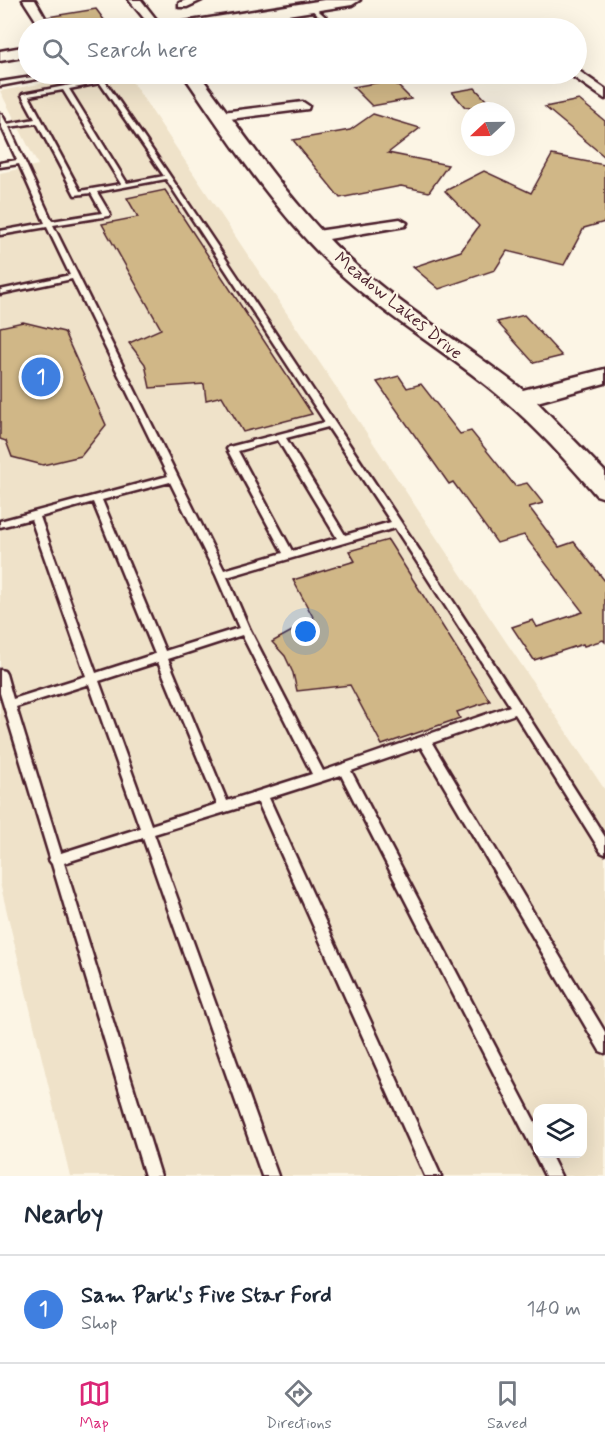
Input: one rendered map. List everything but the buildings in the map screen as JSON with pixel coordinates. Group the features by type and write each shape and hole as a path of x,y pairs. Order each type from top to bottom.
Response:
{"street":[{"path":"29,0 40,18"},
{"path":"135,0 150,18"},
{"path":"183,5 196,0"},
{"path":"238,18 351,0"},
{"path":"0,48 18,46"},
{"path":"0,56 18,53"},
{"path":"0,63 18,60"},
{"path":"587,82 605,95"},
{"name":"Meadow Lakes Drive","path":"198,84 261,172 341,262 414,321 519,399 553,430 605,489"},
{"path":"222,116 303,106"},
{"path":"317,236 400,223"},
{"path":"519,399 605,376"}],"lane":[{"path":"311,6 324,18"},
{"path":"0,84 18,81"},
{"path":"86,84 26,95 78,192 168,177"},
{"path":"104,84 168,177 518,708 605,848"},
{"path":"65,88 125,185"},
{"path":"0,116 49,224 221,575 245,630 320,777"},
{"path":"5,126 38,121"},
{"path":"0,165 21,161"},
{"path":"0,233 106,214 93,190"},
{"path":"0,292 74,276"},
{"path":"290,556 232,449 331,423"},
{"path":"280,436 343,540"},
{"path":"0,524 172,478"},
{"path":"96,498 224,807"},
{"path":"34,515 270,1176"},
{"path":"221,575 397,524"},
{"path":"9,705 245,630"},
{"path":"0,674 153,1176"},
{"path":"55,860 320,777 518,708"},
{"path":"424,741 605,1046"},
{"path":"344,769 533,1137"},
{"path":"261,795 433,1176"},
{"path":"544,1158 553,1176"}],"shaded area":[{"path":"40,84 134,84 605,790 605,1176 70,1176 0,883 0,173 38,165 0,91"}],"place":[{"name":"Sam Park's Five Star Ford","path":"41,377"}]}
